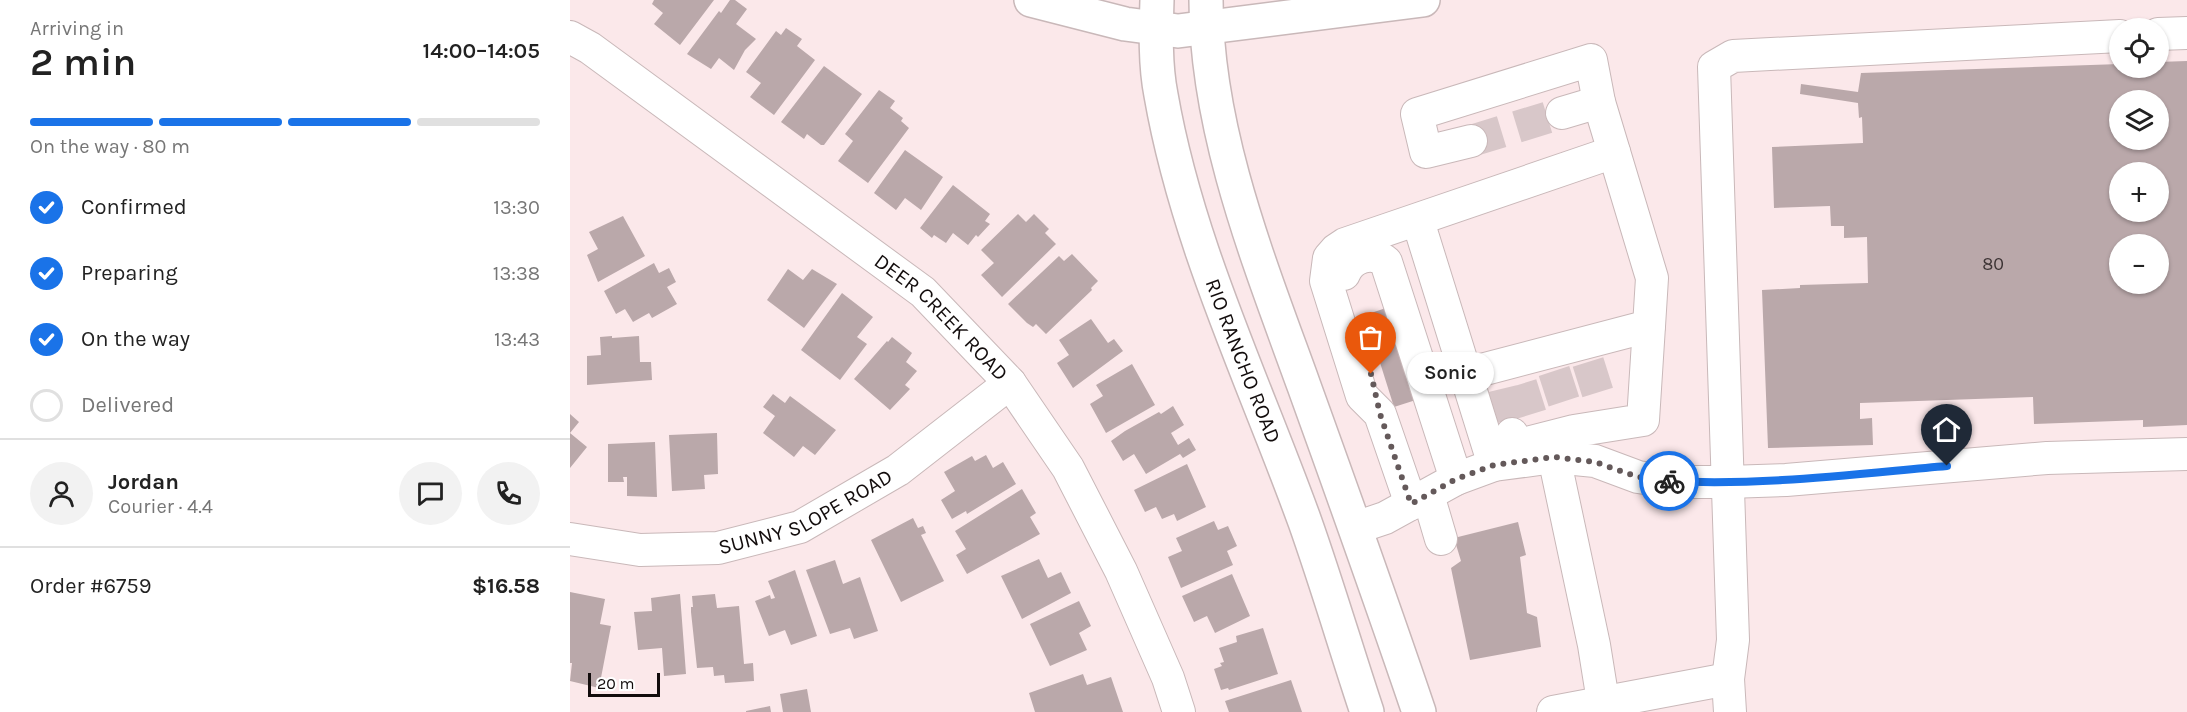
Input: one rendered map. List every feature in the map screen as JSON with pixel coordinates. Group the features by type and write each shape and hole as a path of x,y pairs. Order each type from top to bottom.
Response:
{"main road":[{"path":"1031,0 1125,24 1157,14 1178,31 1206,14 1423,0"},
{"name":"RIO RANCHO ROAD","path":"1157,14 1160,94 1179,176 1222,311 1305,522 1367,712"},
{"path":"1206,14 1227,162 1272,298 1419,712"}],"street":[{"path":"2169,34 2187,33"},
{"name":"DEER CREEK ROAD","path":"570,37 590,48 923,292 1010,383 1068,468 1116,561 1168,678 1179,712"},
{"path":"1730,712 1728,679 1732,640 1714,67 1733,56 2109,37"},
{"path":"1355,528 1385,518 1456,479 1494,465 1535,439 1571,422 1603,414 1643,420 1652,278 1599,102 1591,60 1417,114 1426,152 1471,141"},
{"path":"1562,113 1599,102"},
{"path":"1380,414 1362,396 1326,281 1329,258 1336,250 1345,244 1614,152"},
{"path":"1418,220 1500,375 1494,465"},
{"path":"1441,539 1419,500 1380,414 1376,391 1343,282 1344,272 1350,263 1370,255 1379,256 1386,262 1456,479"},
{"path":"1500,375 1585,353 1649,326"},
{"name":"SUNNY SLOPE ROAD","path":"570,539 640,550 718,548 800,527 898,470 1010,383"},
{"path":"1535,439 1638,477 1671,482 1786,480 2048,458 2187,454"},
{"path":"1535,439 1594,645 1603,701"},
{"path":"1553,712 1728,679"}],"building":[{"path":"654,0 714,0 680,45 654,24 663,13 652,4"},
{"path":"730,0 735,0 747,9 736,24 756,39 745,50 734,70 719,58 711,69 687,54"},
{"path":"786,28 802,39 797,46 815,60 774,115 750,97 761,83 746,72 776,31 781,35"},
{"path":"2187,61 2187,425 2143,427 2143,420 2034,424 2033,397 1860,403 1860,419 1872,418 1873,445 1768,448 1762,290 1800,288 1800,285 1868,283 1867,237 1844,238 1844,226 1831,226 1830,206 1774,208 1772,147 1863,143 1862,117 1859,118 1858,103 1800,94 1801,84 1858,92 1861,73 2109,64 2109,78 2169,78 2169,62"},
{"path":"824,66 862,94 824,145 821,145 807,134 804,139 781,122"},
{"path":"879,90 895,101 890,108 903,118 901,121 909,128 868,183 838,161 853,141 845,134"},
{"path":"905,150 943,177 921,210 905,198 896,210 874,193"},
{"path":"953,185 990,214 985,221 990,224 968,245 953,233 946,243 934,235 932,238 920,228"},
{"path":"1018,214 1026,222 1034,214 1049,229 1045,233 1056,244 1002,297 981,275 994,263 981,250"},
{"path":"623,216 645,256 598,282 587,255 598,249 589,232"},
{"path":"1072,254 1098,281 1091,288 1092,290 1046,334 1036,324 1033,327 1027,323 1008,304 1059,256 1064,261"},
{"path":"654,263 659,273 669,268 676,282 667,287 677,304 652,318 649,313 633,322 625,309 616,314 604,291"},
{"path":"788,269 803,280 812,269 837,284 804,328 767,300"},
{"path":"842,293 873,317 857,337 867,344 840,380 801,350"},
{"path":"1389,307 1419,399 1394,407 1365,315"},
{"path":"1091,319 1108,343 1114,339 1123,351 1073,388 1057,363 1069,355 1059,340"},
{"path":"612,336 612,338 639,336 640,362 651,362 652,380 587,385 587,356 601,355 600,337"},
{"path":"892,337 912,353 906,362 917,371 905,385 910,389 890,410 854,379"},
{"path":"1132,364 1155,405 1106,433 1090,404 1103,396 1096,385"},
{"path":"773,394 785,403 790,396 836,430 815,455 803,446 794,457 763,433 775,416 763,407"},
{"path":"1173,406 1184,425 1171,433 1178,445 1189,438 1196,450 1183,458 1180,454 1146,474 1134,454 1123,461 1111,441 1125,431"},
{"path":"570,414 579,422 570,433"},
{"path":"570,433 587,447 570,468"},
{"path":"717,433 718,474 704,475 705,489 672,491 669,435"},
{"path":"655,442 657,497 627,496 627,477 623,477 624,482 608,482 608,444"},
{"path":"986,455 993,468 1003,462 1016,484 967,514 966,511 952,519 941,500 955,491 944,472 972,456 975,461"},
{"path":"1187,464 1206,507 1177,521 1174,514 1162,519 1156,507 1145,512 1134,490"},
{"path":"1022,489 1036,513 1030,517 1040,534 967,574 956,555 966,549 955,531"},
{"path":"913,518 918,528 923,526 926,533 921,535 944,581 901,602 871,540"},
{"path":"1214,521 1218,530 1228,526 1237,546 1227,551 1233,565 1181,588 1168,557 1182,551 1176,538"},
{"path":"1518,522 1526,555 1520,557 1527,613 1537,617 1541,647 1470,660 1451,568 1461,561 1454,538"},
{"path":"1039,559 1048,578 1061,572 1071,593 1022,619 1001,576"},
{"path":"835,560 843,584 860,577 878,631 854,639 850,628 830,634 806,570"},
{"path":"795,570 817,636 791,645 785,630 769,636 755,601 770,595 771,599 775,598 768,581"},
{"path":"1232,574 1250,616 1215,633 1207,616 1194,622 1182,596"},
{"path":"570,592 605,599 600,624 611,626 599,688 570,681 572,663 570,663"},
{"path":"680,594 686,674 664,676 662,648 638,650 634,612 652,611 651,598"},
{"path":"715,594 717,608 739,606 744,664 753,663 754,681 725,683 724,675 714,676 713,667 697,668 691,612 692,596"},
{"path":"1079,601 1091,626 1079,633 1087,650 1050,666 1030,624"},
{"path":"1263,628 1278,674 1229,690 1228,688 1221,690 1214,669 1222,666 1220,663 1224,662 1219,648 1237,642 1236,636"},
{"path":"1083,674 1087,685 1111,677 1123,712 1035,712 1029,693"},
{"path":"1291,680 1302,712 1229,712 1225,701"},
{"path":"807,689 811,712 783,712 780,694"},
{"path":"770,706 771,712 746,712 746,711"}],"tunnel":[{"path":"1471,141 1562,113"},
{"path":"1588,362 1601,403"},
{"path":"1554,371 1568,414"},
{"path":"1521,384 1534,425"},
{"path":"1501,389 1512,434"}],"way so far":[{"path":"1371,374 1380,414 1411,504 1456,479 1494,465 1554,457 1595,462 1638,477 1669,481"}],"place":[{"name":"Sonic","path":"1371,374"}],"route":[{"path":"1669,481 1786,480 1947,466"}]}
